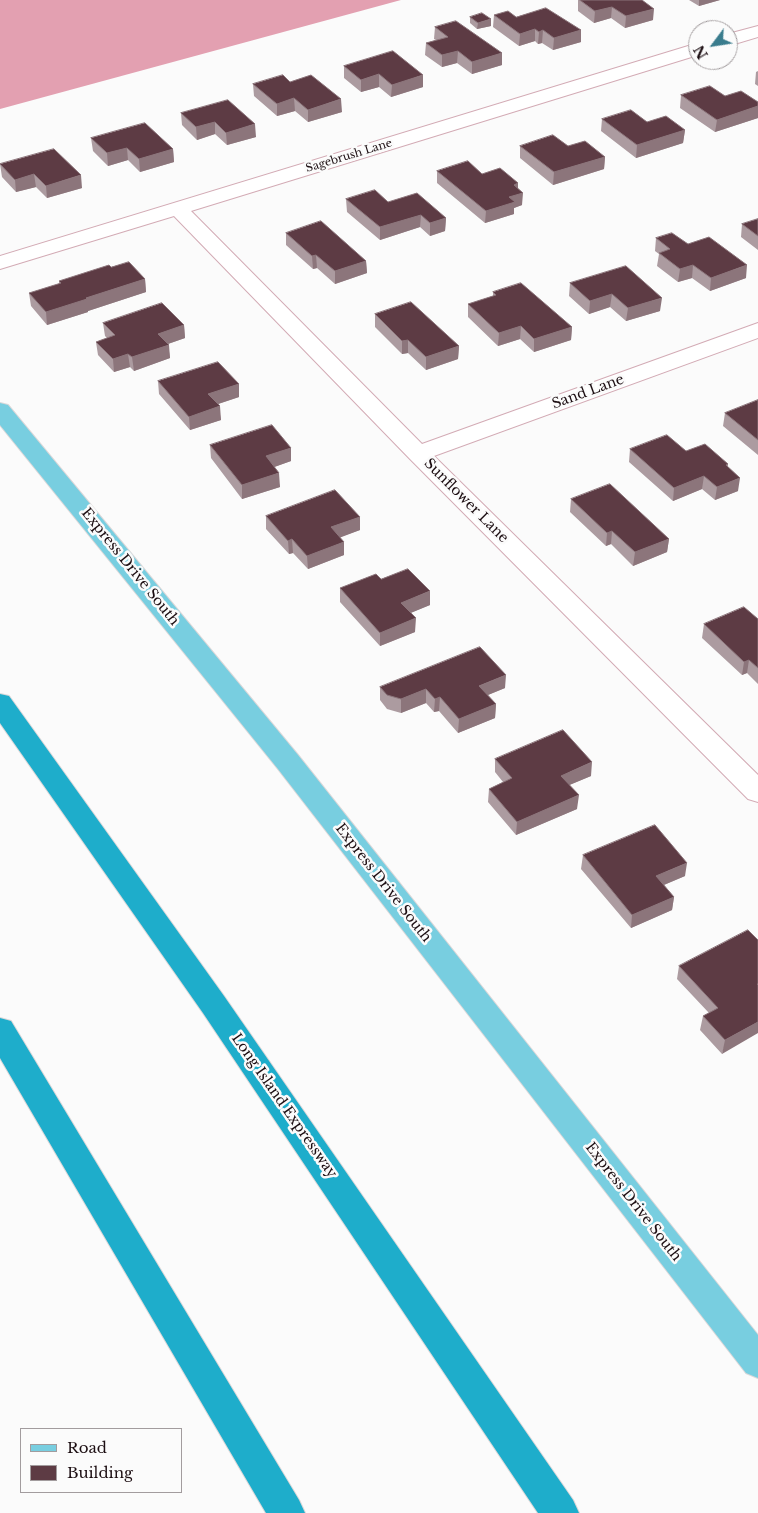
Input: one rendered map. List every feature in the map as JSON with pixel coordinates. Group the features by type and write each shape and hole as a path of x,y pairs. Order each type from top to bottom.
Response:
{"highway":[{"name":"Long Island Expressway","path":"0,703 179,955 330,1173 560,1513"},
{"path":"0,1030 286,1513"}],"main road":[{"name":"Express Drive South","path":"0,410 288,762 758,1362"}],"street":[{"path":"738,37 758,31"},
{"name":"Sagebrush Lane","path":"0,264 688,52"},
{"name":"Sunflower Lane","path":"177,208 418,454 758,792"},
{"name":"Sand Lane","path":"418,454 758,330"}],"shaded area":[{"path":"0,0 401,0 0,109"}],"building":[{"path":"580,0 642,0 654,9 626,16 612,7 595,11"},
{"path":"546,8 581,30 554,38 543,30 539,32 535,29 520,34 494,15 508,11 516,17"},
{"path":"482,13 491,19 478,23 470,17"},
{"path":"456,21 502,53 472,62 458,51 442,55 426,43 448,37 435,27"},
{"path":"393,51 423,75 392,85 379,74 361,80 344,66"},
{"path":"283,75 290,82 311,75 341,99 308,110 294,98 277,104 253,84"},
{"path":"710,86 725,96 741,91 758,102 758,106 717,120 681,95"},
{"path":"228,100 255,124 226,133 215,122 196,127 181,113"},
{"path":"631,110 647,122 666,116 685,130 637,145 602,119"},
{"path":"145,123 173,149 139,159 127,148 107,153 91,138"},
{"path":"553,135 568,146 585,141 605,157 554,172 520,146"},
{"path":"54,149 81,175 46,186 34,174 15,180 0,164"},
{"path":"468,161 482,174 500,168 518,183 514,185 523,193 509,197 515,202 486,211 437,171"},
{"path":"375,190 388,202 417,193 446,218 430,223 421,215 380,227 346,199"},
{"path":"758,219 758,236 742,224"},
{"path":"321,221 366,261 335,271 316,255 312,256 286,233"},
{"path":"672,233 688,244 709,237 747,265 711,278 693,265 680,269 659,253 670,249 656,238"},
{"path":"129,262 145,279 46,312 29,293 109,265 111,267"},
{"path":"626,266 662,298 628,308 612,294 590,301 570,283"},
{"path":"521,283 572,327 534,339 521,326 499,333 468,304 496,295 493,292"},
{"path":"411,302 459,346 426,357 408,340 402,341 375,314"},
{"path":"162,303 184,325 158,334 169,345 132,357 128,354 113,359 96,342 115,335 103,323"},
{"path":"218,362 239,384 208,394 220,406 189,417 158,381"},
{"path":"758,400 758,440 725,413"},
{"path":"272,425 291,448 266,456 279,473 242,485 210,445"},
{"path":"667,435 686,451 705,444 728,464 726,465 740,478 717,487 704,476 674,488 630,449"},
{"path":"610,484 669,539 635,552 612,531 607,533 571,499"},
{"path":"335,490 360,517 331,527 344,542 307,556 292,539 288,541 266,516"},
{"path":"408,569 430,591 401,603 416,618 380,633 340,588 376,574 381,579"},
{"path":"744,607 758,619 758,668 749,660 744,662 704,624"},
{"path":"480,647 506,675 479,686 496,704 459,719 440,697 435,699 426,689 401,699 387,695 380,687"},
{"path":"563,730 592,762 561,776 579,795 517,822 489,789 512,778 495,759"},
{"path":"655,825 687,863 656,876 674,897 632,915 583,855"},
{"path":"748,930 758,940 758,1022 725,1040 703,1016 718,1008 679,966"}]}
